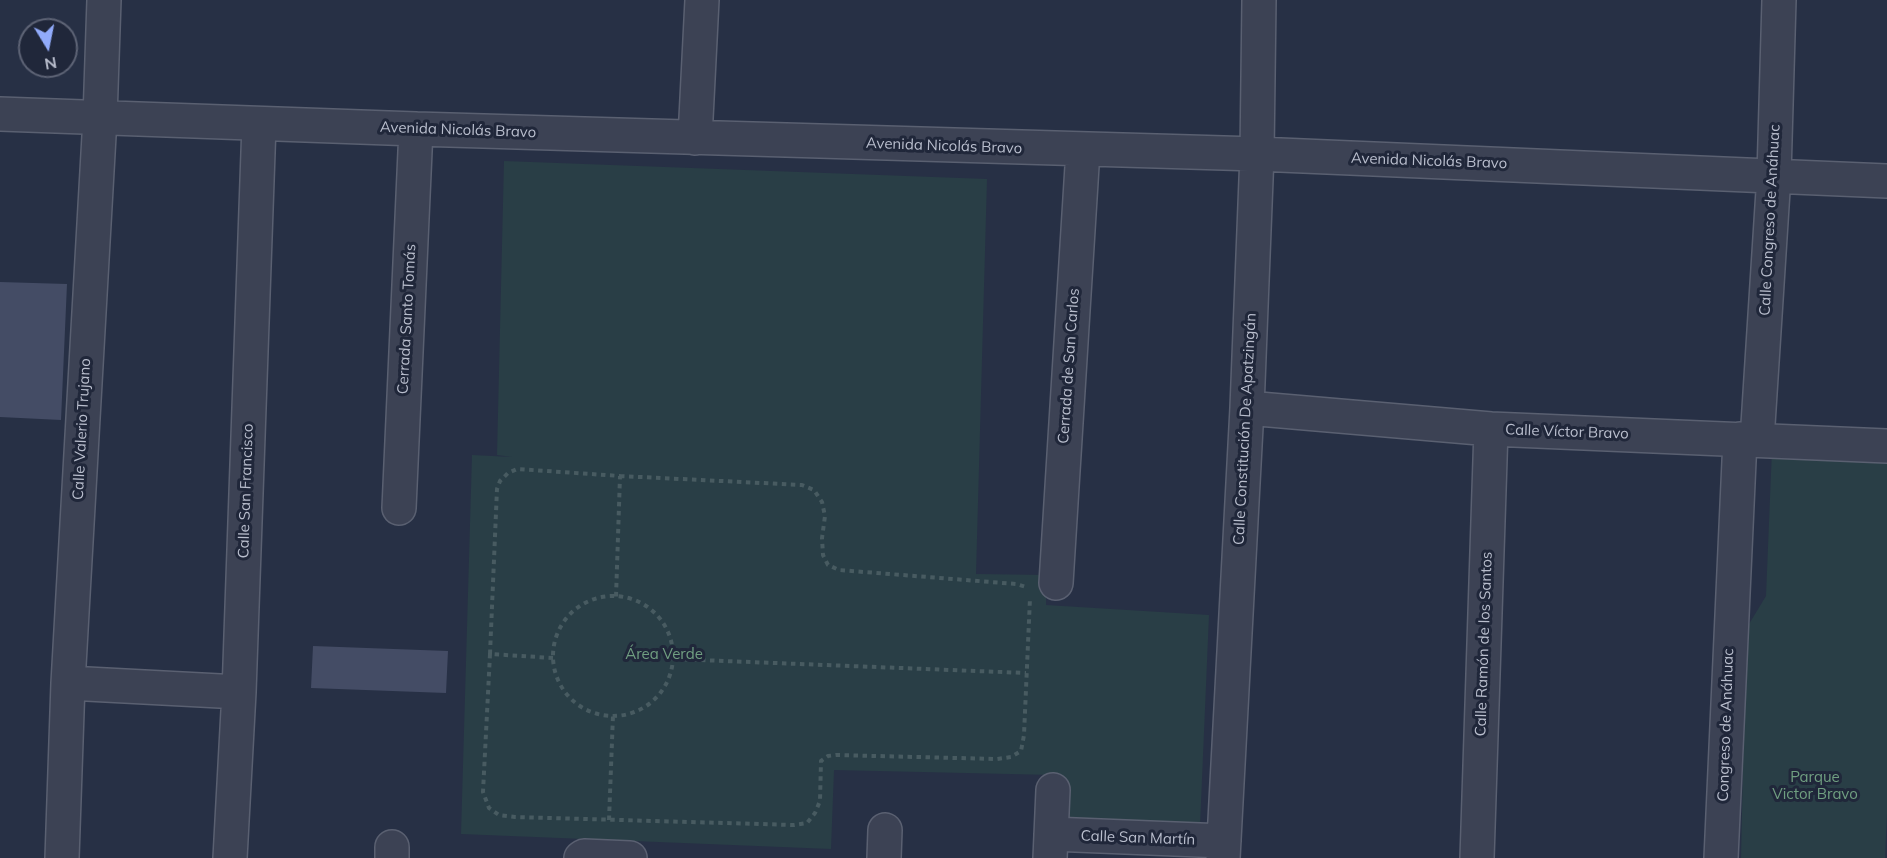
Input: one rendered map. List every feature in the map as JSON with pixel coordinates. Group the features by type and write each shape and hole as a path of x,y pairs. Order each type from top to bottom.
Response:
{"street":[{"name":"Calle Valerio Trujano","path":"62,858 68,683 100,118 104,0"},
{"path":"695,138 702,0"},
{"name":"Calle Constitución De Apatzingán","path":"1224,850 1247,408 1257,154 1259,0"},
{"name":"Calle Congreso de Anáhuac","path":"1732,603 1748,596 1755,574 1753,439 1774,176 1779,0"},
{"name":"Avenida Nicolás Bravo","path":"0,114 695,138 1257,154 1887,181"},
{"name":"Calle San Francisco","path":"230,858 239,692 259,124"},
{"name":"Cerrada Santo Tomás","path":"399,508 416,129"},
{"name":"Cerrada de San Carlos","path":"1056,583 1083,150"},
{"name":"Calle Víctor Bravo","path":"1247,408 1491,429 1887,446"},
{"name":"Calle Ramón de los Santos","path":"1477,858 1491,429"},
{"name":"Congreso de Anáhuac","path":"1721,858 1732,603"},
{"path":"68,683 239,692"},
{"path":"1051,846 1053,790"},
{"name":"Calle San Martín","path":"1051,846 1224,850"},
{"path":"581,858 584,856 630,858"}],"path":[{"path":"517,470 620,476 802,485 814,490 822,502 825,516 822,538 823,555 828,565 839,570 1023,585 1030,591 1024,735 1021,751 1011,758 828,756 821,760 820,801 815,813 807,822 794,825 498,815 489,808 483,792 496,489 508,473 517,470"},
{"path":"616,597 620,476"},
{"path":"616,597 627,598 646,606 662,620 671,638 674,659 669,679 658,697 643,708 625,715 606,716 588,711 572,700 560,685 553,658 559,630 570,615 586,602 616,597"},
{"path":"490,654 553,658"},
{"path":"674,659 1026,673"},
{"path":"609,820 614,715"}],"green space":[{"name":"Área Verde","path":"504,161 987,179 976,574 1046,575 1046,605 1209,615 1200,826 1052,818 1054,775 834,770 831,849 461,834 472,455 512,457 497,455"},
{"name":"Parque Victor Bravo","path":"1772,449 1887,454 1885,858 1741,858 1746,629 1766,596"}],"building":[{"path":"0,282 67,284 61,420 0,417"},
{"path":"313,646 448,651 446,693 311,688"}]}
